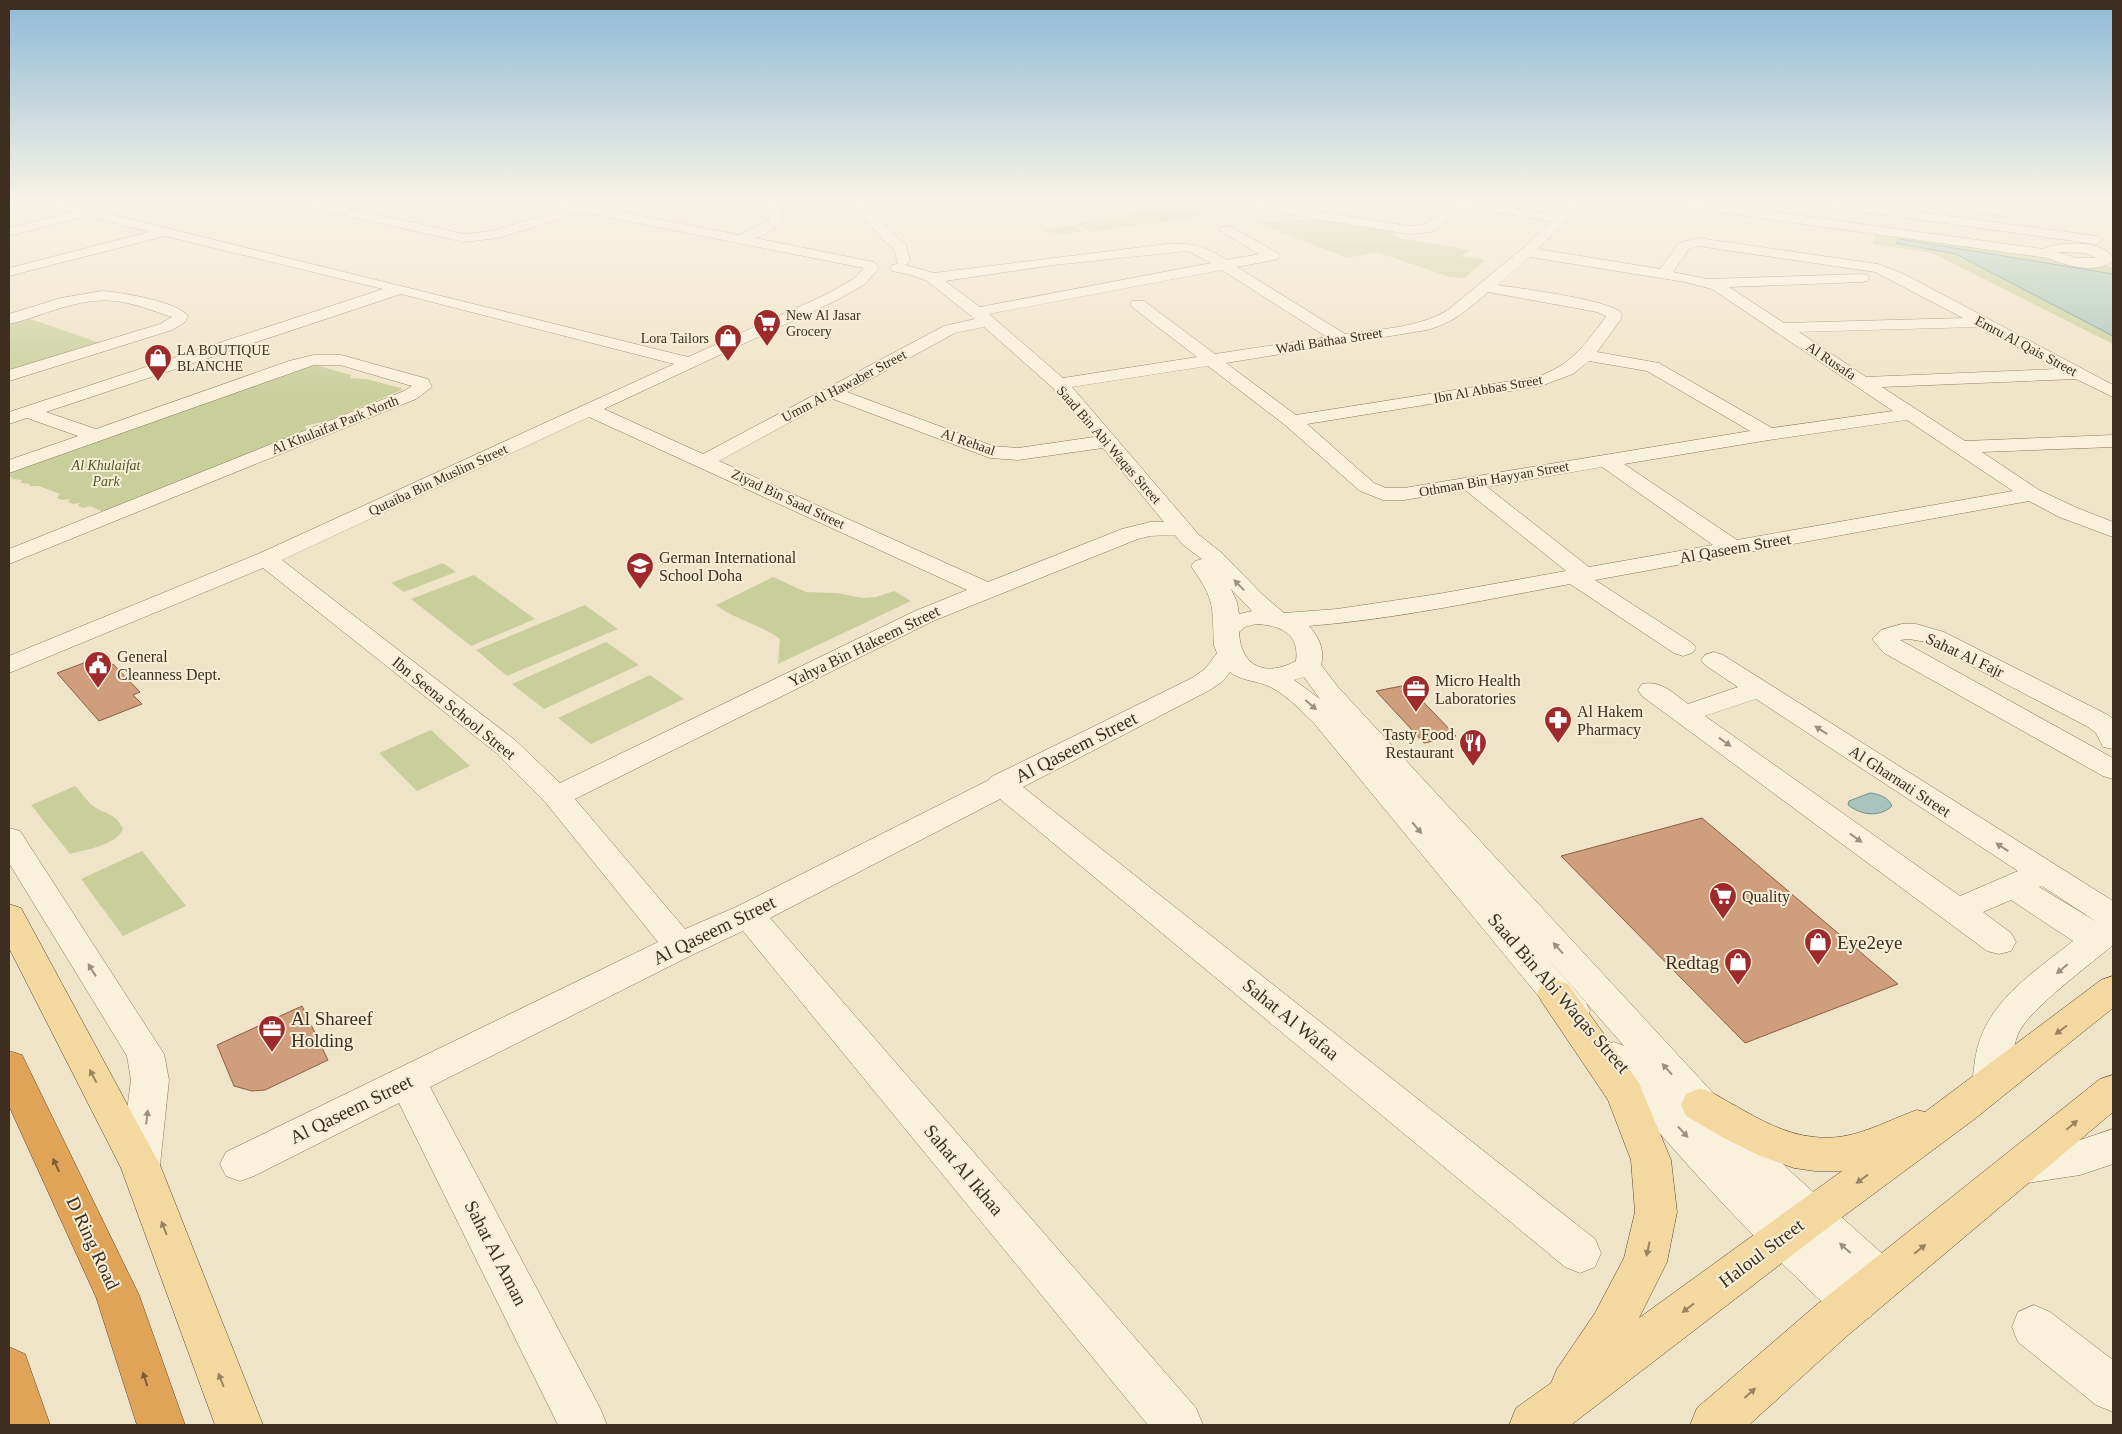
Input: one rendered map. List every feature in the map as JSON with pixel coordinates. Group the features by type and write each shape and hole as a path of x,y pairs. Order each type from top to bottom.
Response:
{"highway":[{"name":"D Ring Road","path":"9,1066 118,1295 161,1425"},
{"path":"9,1370 26,1425"}],"main road":[{"path":"9,916 140,1165 238,1425"},
{"name":"Haloul Street","path":"1547,1414 1797,1227 1958,1110 2113,989"},
{"path":"1547,1414 1611,1328 1645,1262 1656,1212 1651,1160 1625,1094 1555,993"},
{"path":"1714,1425 1831,1320 2021,1167 2113,1090"},
{"path":"1700,1105 1748,1133 1779,1146 1798,1152 1830,1155 1856,1151 1958,1110"}],"street":[{"path":"9,272 36,265"},
{"path":"300,265 692,363"},
{"name":"Qutaiba Bin Muslim Street","path":"9,665 266,559 821,302 880,265"},
{"name":"Saad Bin Abi Waqas Street","path":"895,265 932,278 982,316 1059,384 1186,534 1205,549 1255,602 1280,618"},
{"path":"932,278 1026,265"},
{"path":"1223,265 1342,339"},
{"name":"Umm Al Hawaber Street","path":"705,461 950,329 982,316 1223,265"},
{"name":"Wadi Bathaa Street","path":"1059,384 1421,326 1441,321 1454,313 1511,265"},
{"name":"Al Rusafa","path":"1607,265 1706,282 1725,291 2032,494 2067,512 2113,530"},
{"name":"Emru Al Qais Street","path":"1664,274 1670,265"},
{"name":"Emru Al Qais Street","path":"1858,265 1899,277 2113,392"},
{"path":"1706,282 1899,277"},
{"name":"Ibn Al Abbas Street","path":"1292,421 1542,382 1570,371 1578,365 1613,319 1614,314 1608,310 1590,305 1485,287"},
{"path":"9,418 400,289"},
{"path":"9,319 83,298 101,296 116,296 177,313 180,316 179,319 166,326 9,376"},
{"name":"Othman Bin Hayyan Street","path":"1138,304 1292,421 1367,487 1383,494 1404,494 1769,434 1911,414"},
{"path":"1782,328 1981,322"},
{"path":"78,354 136,375"},
{"path":"1585,355 1652,367 1769,434"},
{"name":"Al Khulaifat Park North","path":"9,467 295,365 314,360 341,360 422,383 423,387 410,395 9,557"},
{"path":"1863,382 2080,374"},
{"name":"Al Rehaal","path":"834,392 990,452 1018,454 1109,441"},
{"name":"Ziyad Bin Saad Street","path":"590,410 986,590"},
{"path":"27,412 97,436"},
{"path":"1961,447 2113,441"},
{"path":"1605,460 1733,548"},
{"path":"1469,483 1580,576 1683,648"},
{"name":"Al Qaseem Street","path":"1280,618 1337,616 1438,601 2032,494"},
{"name":"Yahya Bin Hakeem Street","path":"557,796 924,616 986,590 1130,534 1150,529 1186,534"},
{"name":"Saad Bin Abi Waqas Street","path":"1186,534 1195,556 1220,589 1226,602 1228,616 1227,642"},
{"name":"Ibn Seena School Street","path":"266,559 505,746 557,796 680,946"},
{"name":"Al Qaseem Street","path":"1307,652 1346,623 1421,607 1438,601"},
{"path":"1280,618 1297,627 1307,652 1292,674 1268,677 1241,668 1232,662 1227,642 1230,625 1242,620 1280,618"},
{"name":"Sahat Al Fajr","path":"2089,756 2109,746 2113,741 2108,728 2098,721 1935,638 1922,633 1900,632 1891,633 1885,639 1893,648 2113,770"},
{"name":"Al Qaseem Street","path":"240,1164 680,946 748,915 1001,784 1186,692 1214,675 1227,642"},
{"name":"Saad Bin Abi Waqas Street","path":"1307,652 1329,693 1700,1105 1776,1185 1797,1227"},
{"name":"Al Gharnati Street","path":"1714,660 2043,873 2108,928"},
{"name":"Saad Bin Abi Waqas Street","path":"1268,677 1298,694 1323,716 1555,993 1748,1202 1797,1227 1868,1291"},
{"name":"Al Qaseem Street","path":"1186,692 1268,677"},
{"path":"1685,714 1758,689"},
{"path":"1651,690 1999,942"},
{"name":"Sahat Al Wafaa","path":"1001,784 1580,1254"},
{"path":"9,838 145,1054 150,1080 140,1165"},
{"path":"1957,910 2043,873"},
{"path":"1991,1083 1996,1044 2002,1028 2010,1016 2023,1001 2108,928 2014,886"},
{"name":"Sahat Al Ikhaa","path":"748,915 1180,1425"},
{"name":"Sahat Al Aman","path":"408,1082 583,1425"},
{"path":"2021,1167 2062,1161 2103,1151 2113,1146"},
{"path":"2034,1327 2113,1389"}],"green space":[{"path":"1414,265 1479,265 1464,278 1450,277"},
{"path":"1956,265 2091,265 2113,267 2113,344"},
{"path":"28,318 100,343 9,371 9,324"},
{"name":"Al Khulaifat Park","path":"315,365 351,375 350,378 366,379 401,388 402,390 327,421 305,426 306,430 103,512 90,506 83,508 78,506 80,503 73,504 68,502 70,499 62,500 57,498 60,494 39,486 29,486 30,484 20,483 22,480 9,477 9,471 306,366"},
{"path":"443,563 456,572 404,592 391,583"},
{"path":"474,575 535,619 471,646 411,599"},
{"path":"773,577 806,592 836,593 863,598 876,597 894,591 911,601 778,664 780,639 764,629 731,615 716,605"},
{"path":"585,605 618,629 507,676 476,650"},
{"path":"606,642 639,665 544,709 512,684"},
{"path":"650,675 684,699 591,744 558,718"},
{"path":"431,730 470,766 417,791 379,753"},
{"path":"75,786 92,805 117,819 123,829 119,835 107,843 70,854 31,805"},
{"path":"142,851 186,906 123,936 81,879"}],"water":[{"path":"1977,265 2058,265 2113,274 2113,336"},
{"path":"1870,793 1883,796 1892,806 1876,814 1870,814 1848,805 1849,801"}],"building":[{"name":"General Cleanness Dept.","path":"97,658 106,667 113,664 140,692 133,695 142,704 99,721 57,673"},
{"name":"Micro Health Laboratories","path":"1407,685 1456,736 1424,743 1376,691"},
{"name":"Quality","path":"1702,818 1898,984 1745,1043 1561,856"},
{"name":"Al Shareef Holding","path":"302,1006 328,1060 265,1090 252,1091 234,1086 217,1045"}],"place":[{"name":"New Al Jasar Grocery","path":"767,347"},
{"name":"Lora Tailors","path":"728,362"},
{"name":"LA BOUTIQUE BLANCHE","path":"158,382"},
{"name":"German International School Doha","path":"640,590"},
{"name":"General Cleanness Dept.","path":"98,689"},
{"name":"Micro Health Laboratories","path":"1416,713"},
{"name":"Al Hakem Pharmacy","path":"1558,744"},
{"name":"Tasty Food Restaurant","path":"1473,767"},
{"name":"Quality","path":"1723,920"},
{"name":"Eye2eye","path":"1818,966"},
{"name":"Redtag","path":"1738,986"},
{"name":"Al Shareef Holding","path":"272,1053"}]}
